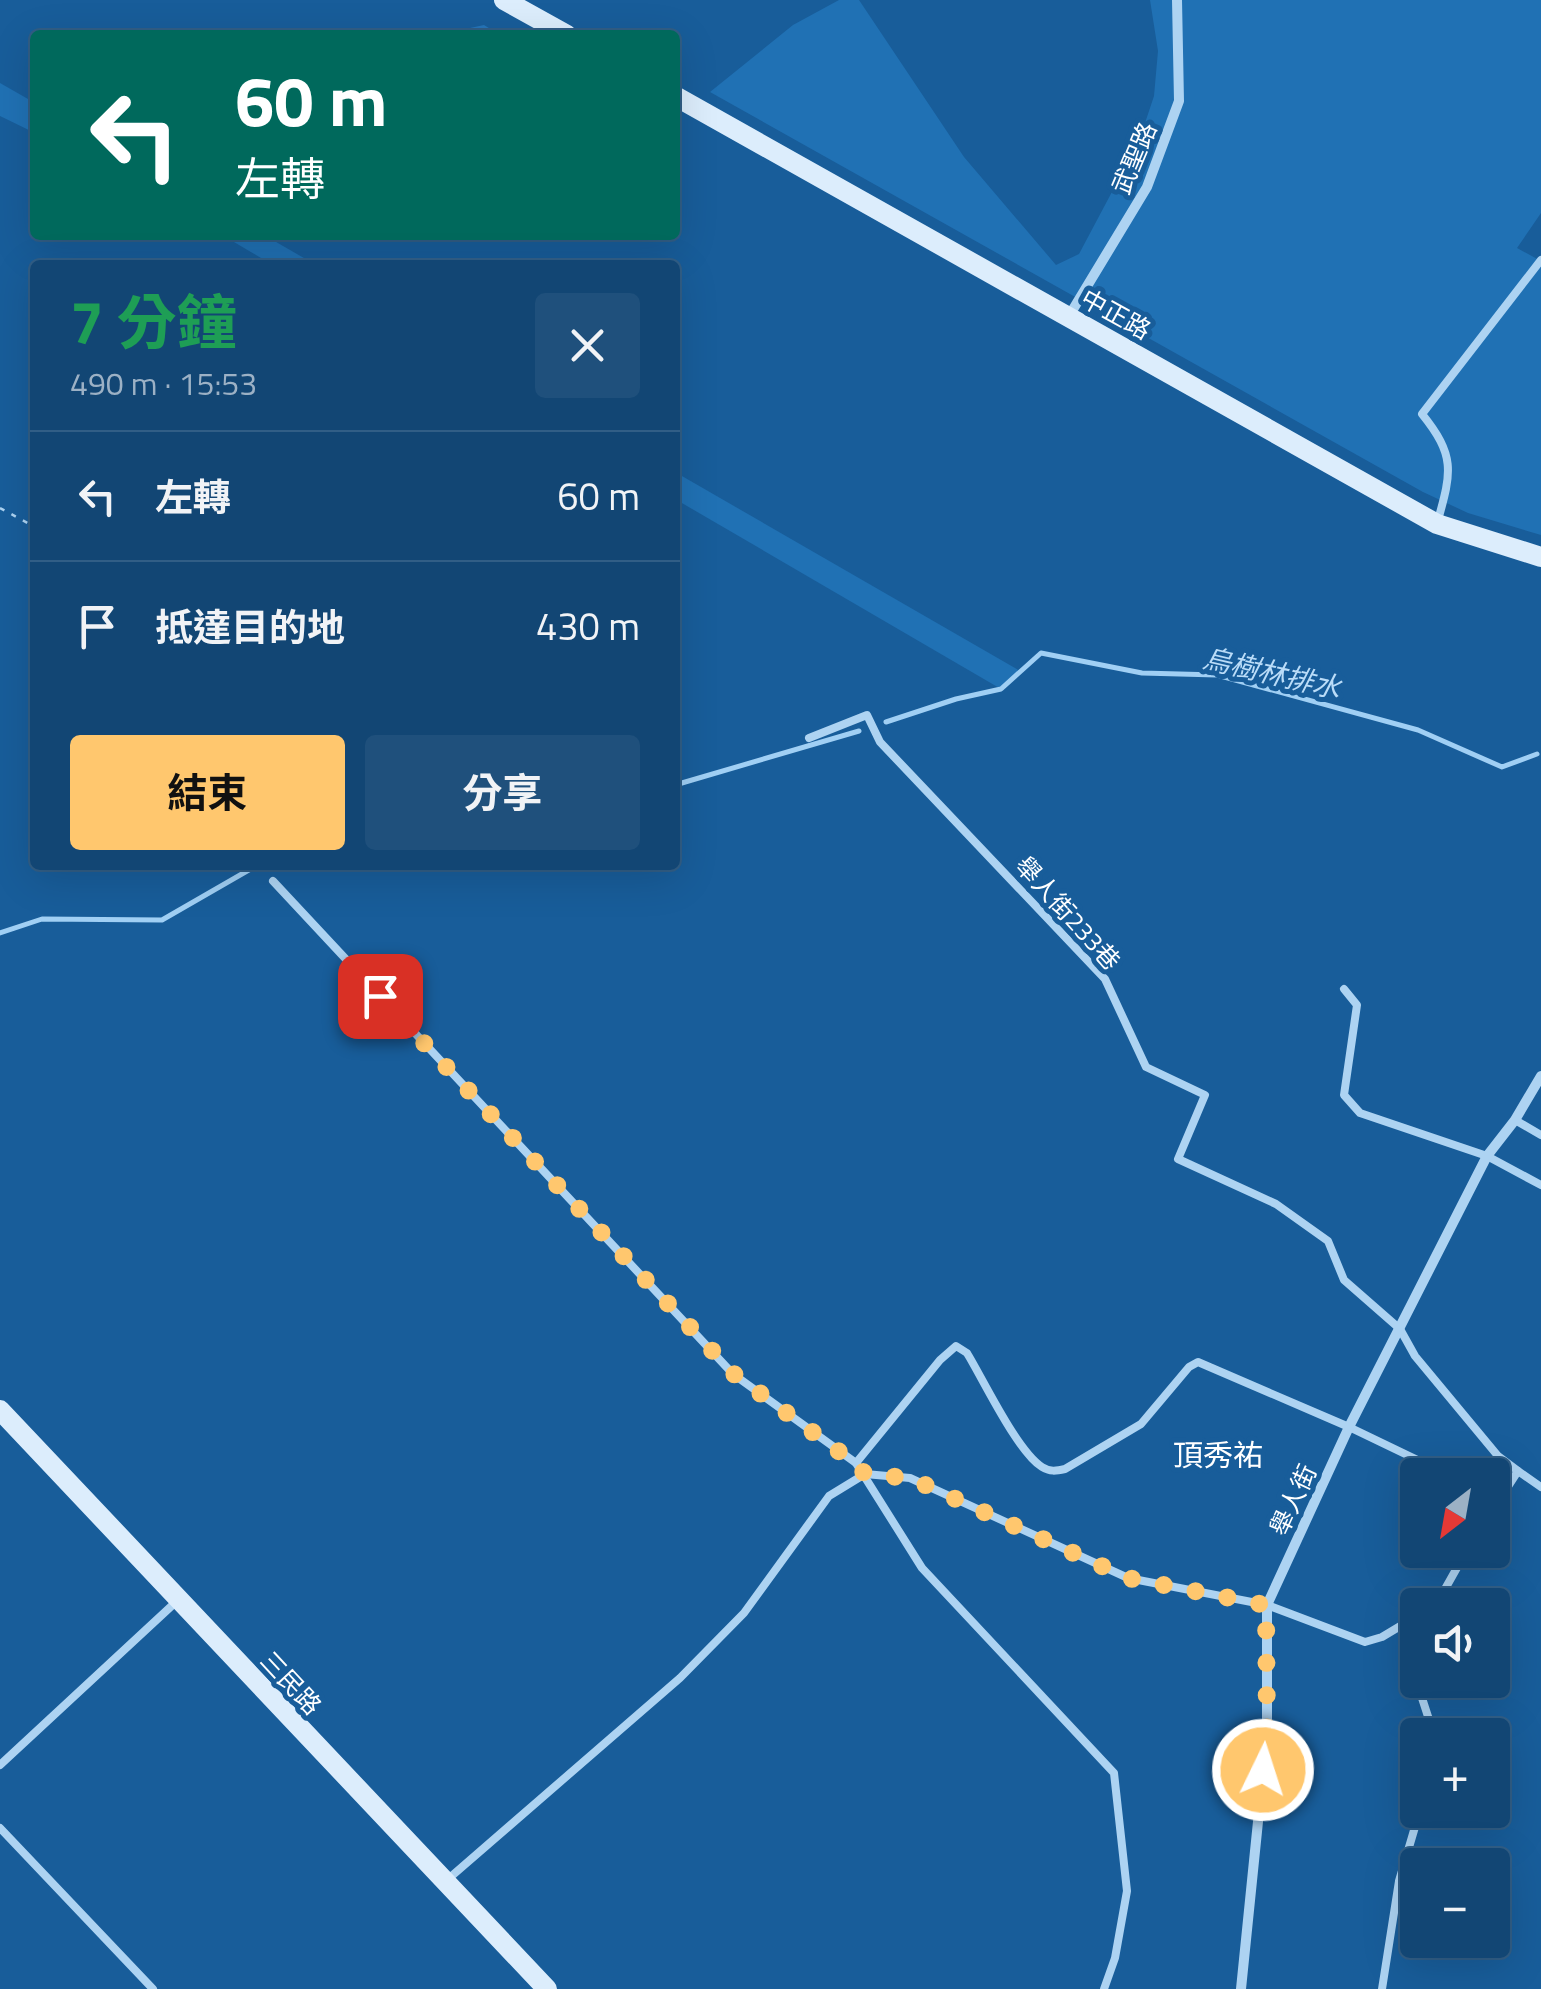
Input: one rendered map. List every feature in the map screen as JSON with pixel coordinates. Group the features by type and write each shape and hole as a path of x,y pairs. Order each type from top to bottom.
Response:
{"main road":[{"path":"504,0 557,30"},
{"name":"中正路","path":"680,99 1437,524 1541,558"},
{"name":"三民路","path":"0,1410 546,1989"}],"street":[{"name":"武聖路","path":"1069,316 1147,187 1179,101 1177,0"},
{"name":"舉人街","path":"1240,1989 1267,1733 1266,1605 1349,1427 1486,1156 1515,1120 1541,1076"}],"lane":[{"path":"1437,524 1450,478 1450,460 1440,436 1422,414 1541,260"},
{"name":"舉人街233巷","path":"809,738 866,714 880,742 1105,979 1146,1067 1205,1095 1178,1158 1276,1204 1328,1241 1344,1280 1400,1329 1415,1356 1498,1456 1541,1488"},
{"path":"274,881 721,1361 856,1464 922,1568 1114,1773 1127,1891 1115,1958 1104,1989"},
{"path":"1344,989 1358,1005 1344,1094 1350,1106 1360,1113 1486,1156 1541,1185"},
{"path":"1515,1120 1541,1135"},
{"path":"856,1464 940,1360 956,1346 967,1353 1024,1448 1039,1466 1052,1471 1065,1469 1140,1424 1198,1362 1413,1458"},
{"path":"1510,1483 1518,1471"},
{"path":"444,1882 680,1678 744,1613 829,1496 865,1474 910,1478 1128,1578 1266,1605 1365,1642 1400,1626"},
{"path":"0,1765 178,1600"},
{"path":"0,1828 153,1989"},
{"path":"1382,1989 1399,1881 1415,1828"}],"path":[{"path":"0,508 30,524"}],"shaded area":[{"path":"839,0 859,0 964,157 1056,265 1079,254 1139,141 1154,96 1158,51 1150,0 1541,0 1541,213 1517,248 1541,261 1541,535 1468,513 1423,492 710,92 793,25"},
{"path":"0,83 30,100 30,131 0,116"},
{"path":"230,240 273,240 307,260 264,260"},
{"path":"680,475 1020,671 1001,689 680,502"}],"building":[{"path":"484,25 492,30 469,30"}],"waterway":[{"name":"烏樹林排水","path":"886,722 1001,689 1041,653 1142,673 1217,675 1418,730 1502,767 1537,754"},
{"name":"烏樹林排水","path":"680,784 859,731"},
{"name":"烏樹林排水","path":"0,933 42,919 162,920 249,870"}],"district":[{"name":"頂秀祐","path":"1218,1456"}],"route":[{"path":"380,996 734,1374 865,1474 910,1478 1128,1578 1266,1605 1267,1733 1263,1770"}]}
